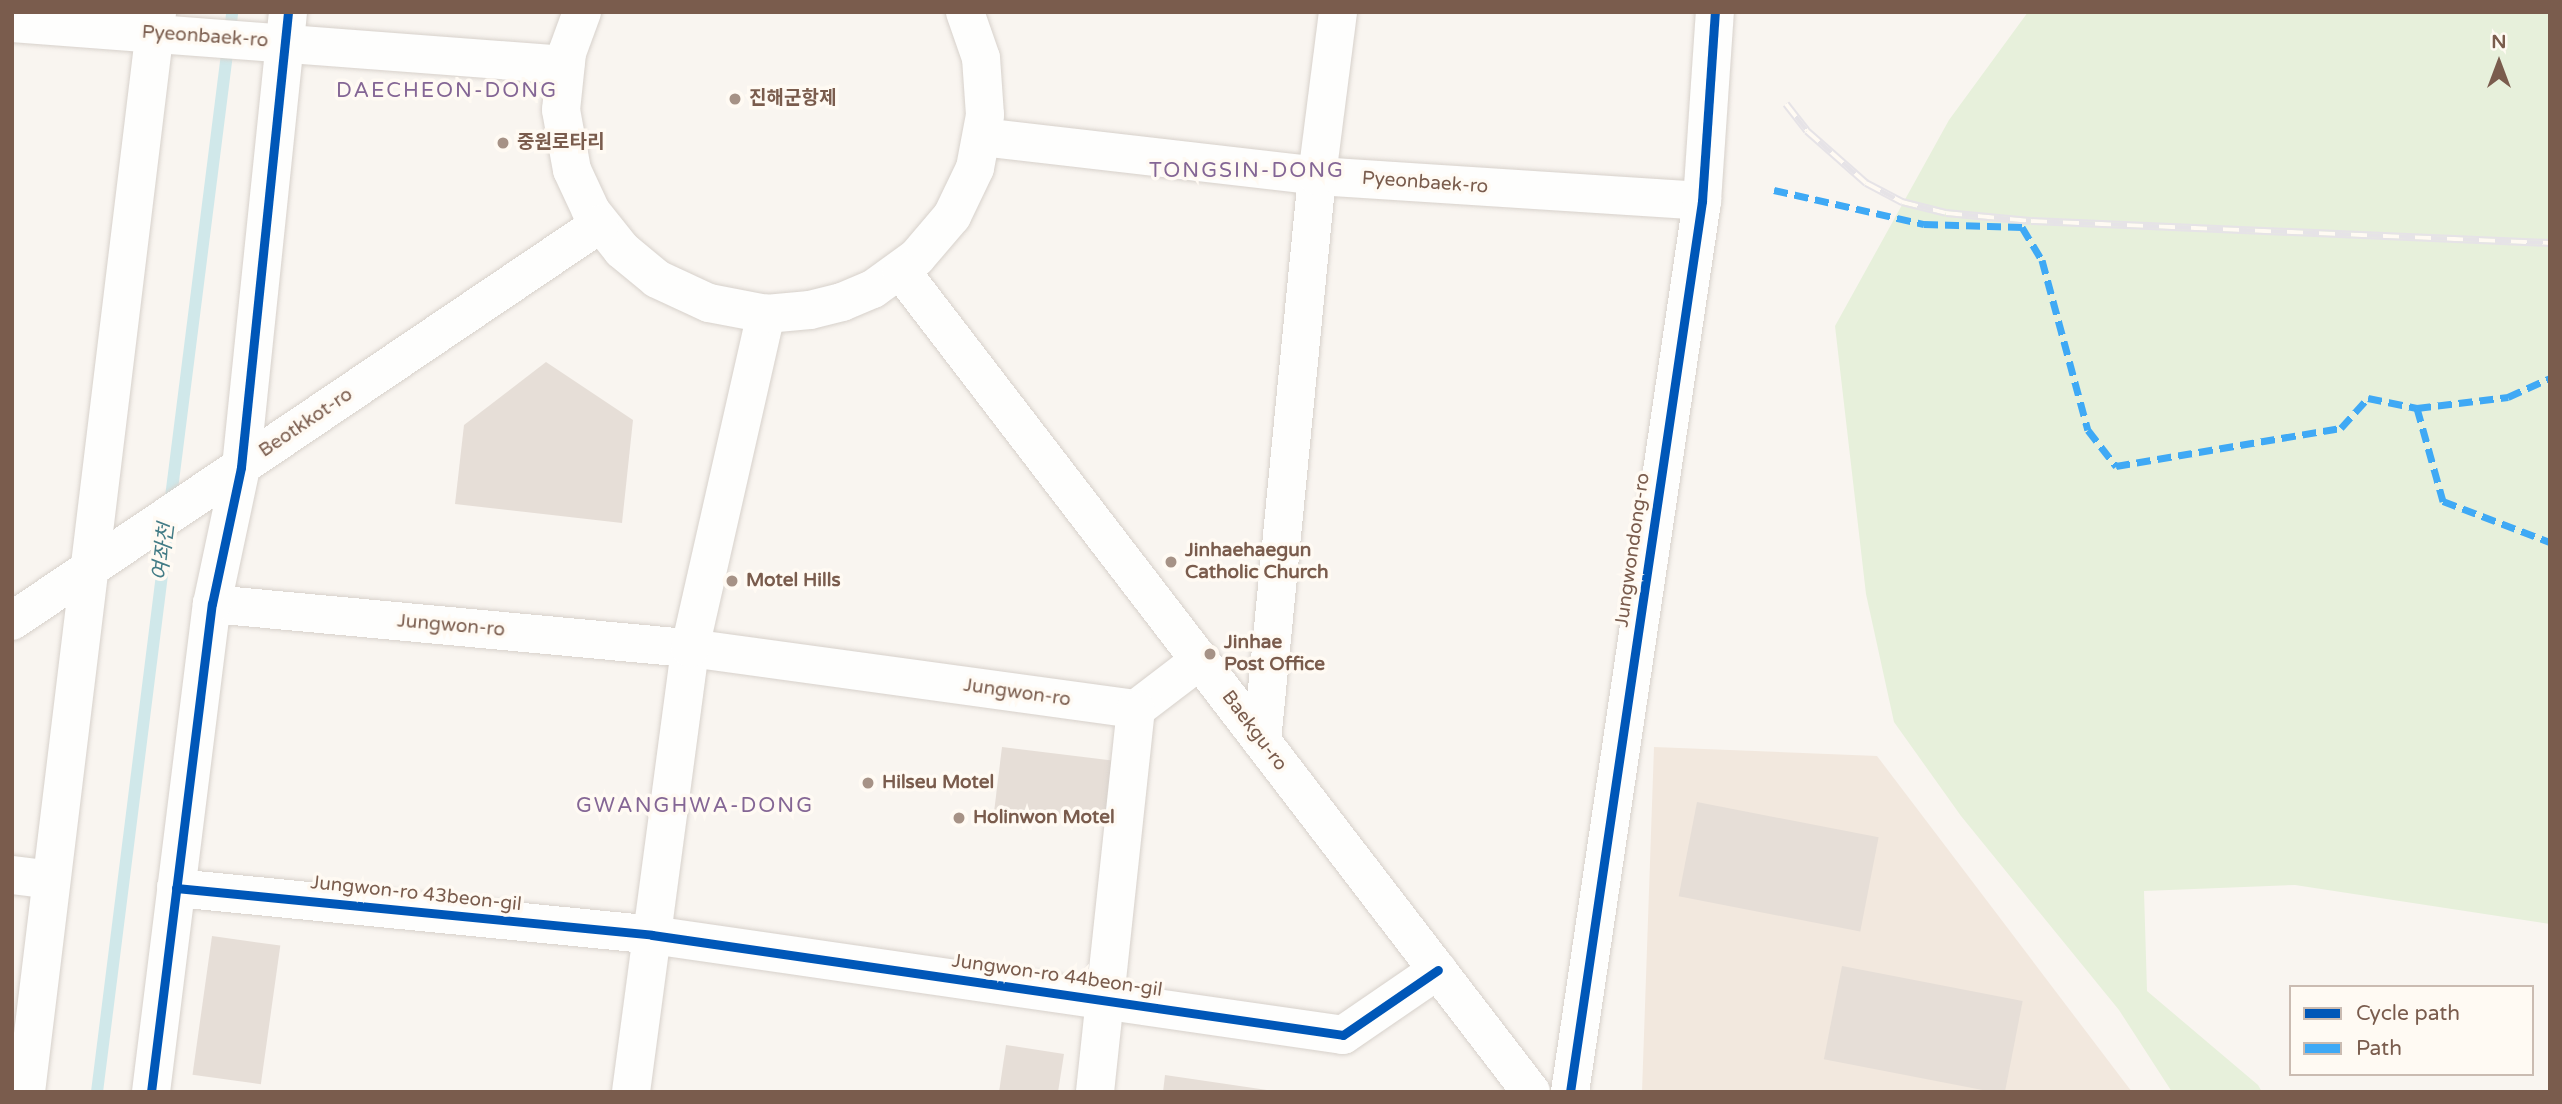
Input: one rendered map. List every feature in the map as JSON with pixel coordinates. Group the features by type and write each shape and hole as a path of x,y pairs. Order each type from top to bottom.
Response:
{"street":[{"path":"582,12 565,65 561,110 568,155 584,198 600,224 630,259 678,291 732,310 766,314 799,312 842,302 873,289 901,271 925,250 952,216 971,178 982,137 984,80 978,48 965,12"},
{"path":"1262,741 1317,176 1338,12"},
{"name":"Jungwondong-ro","path":"1570,1092 1702,201 1715,12"},
{"name":"Pyeonbaek-ro","path":"12,23 156,23 203,37 275,32 565,65"},
{"path":"26,1092 92,568 156,23"},
{"path":"150,1092 212,604 241,467 275,32"},
{"name":"Pyeonbaek-ro","path":"982,137 1317,176 1702,201"},
{"name":"Beotkkot-ro","path":"12,621 600,224"},
{"name":"Baekgu-ro","path":"901,271 1531,1092"},
{"path":"631,1092 690,648 766,314"},
{"name":"Jungwon-ro","path":"212,604 690,648 1136,709"},
{"path":"1095,1092 1136,709 1200,660"},
{"path":"12,875 51,880"},
{"name":"Jungwon-ro 43beon-gil","path":"176,888 652,935"},
{"name":"Jungwon-ro 44beon-gil","path":"652,935 1343,1035 1438,970"}],"shaded area":[{"path":"1654,747 1877,756 2132,1092 1642,1092"}],"green space":[{"path":"2028,12 2550,12 2550,924 2295,885 2144,891 2147,991 2258,1085 2262,1092 2172,1092 2119,1010 1961,816 1894,722 1866,594 1835,326 1949,120"}],"building":[{"path":"546,362 633,420 622,523 455,504 464,425"},
{"path":"1002,747 1114,761 1106,824 994,811"},
{"path":"1697,802 1879,837 1860,932 1679,896"},
{"path":"212,936 280,946 261,1084 193,1075"},
{"path":"1842,966 2023,1001 2005,1092 1992,1092 1824,1059"},
{"path":"1006,1045 1064,1054 1058,1092 999,1092"},
{"path":"1165,1075 1267,1090 1267,1092 1163,1092"}],"waterway":[{"name":"여좌천","path":"170,505 232,12"},
{"name":"여좌천","path":"97,1092 168,527"}],"railway":[{"path":"1786,104 1807,131 1866,183 1902,202 1946,213 2031,221 2550,243"}],"marked path":[{"path":"1774,190 1924,224 2022,227 2042,260 2088,430 2116,466 2341,428 2368,398 2417,408 2508,397 2550,378"},
{"path":"2417,408 2443,501 2550,542"}],"cycle path":[{"path":"151,1092 212,604 241,467 288,12"},
{"path":"1570,1092 1702,201 1715,12"},
{"path":"176,888 652,935 1343,1035 1438,970"}],"place":[{"name":"진해군항제","path":"735,99"},
{"name":"중원로타리","path":"503,143"},
{"name":"Jinhaehaegun Catholic Church","path":"1171,562"},
{"name":"Motel Hills","path":"732,581"},
{"name":"Jinhae Post Office","path":"1210,654"},
{"name":"Hilseu Motel","path":"868,783"},
{"name":"Holinwon Motel","path":"959,818"}],"district":[{"name":"DAECHEON-DONG","path":"447,91"},
{"name":"TONGSIN-DONG","path":"1247,171"},
{"name":"GWANGHWA-DONG","path":"695,806"}]}
